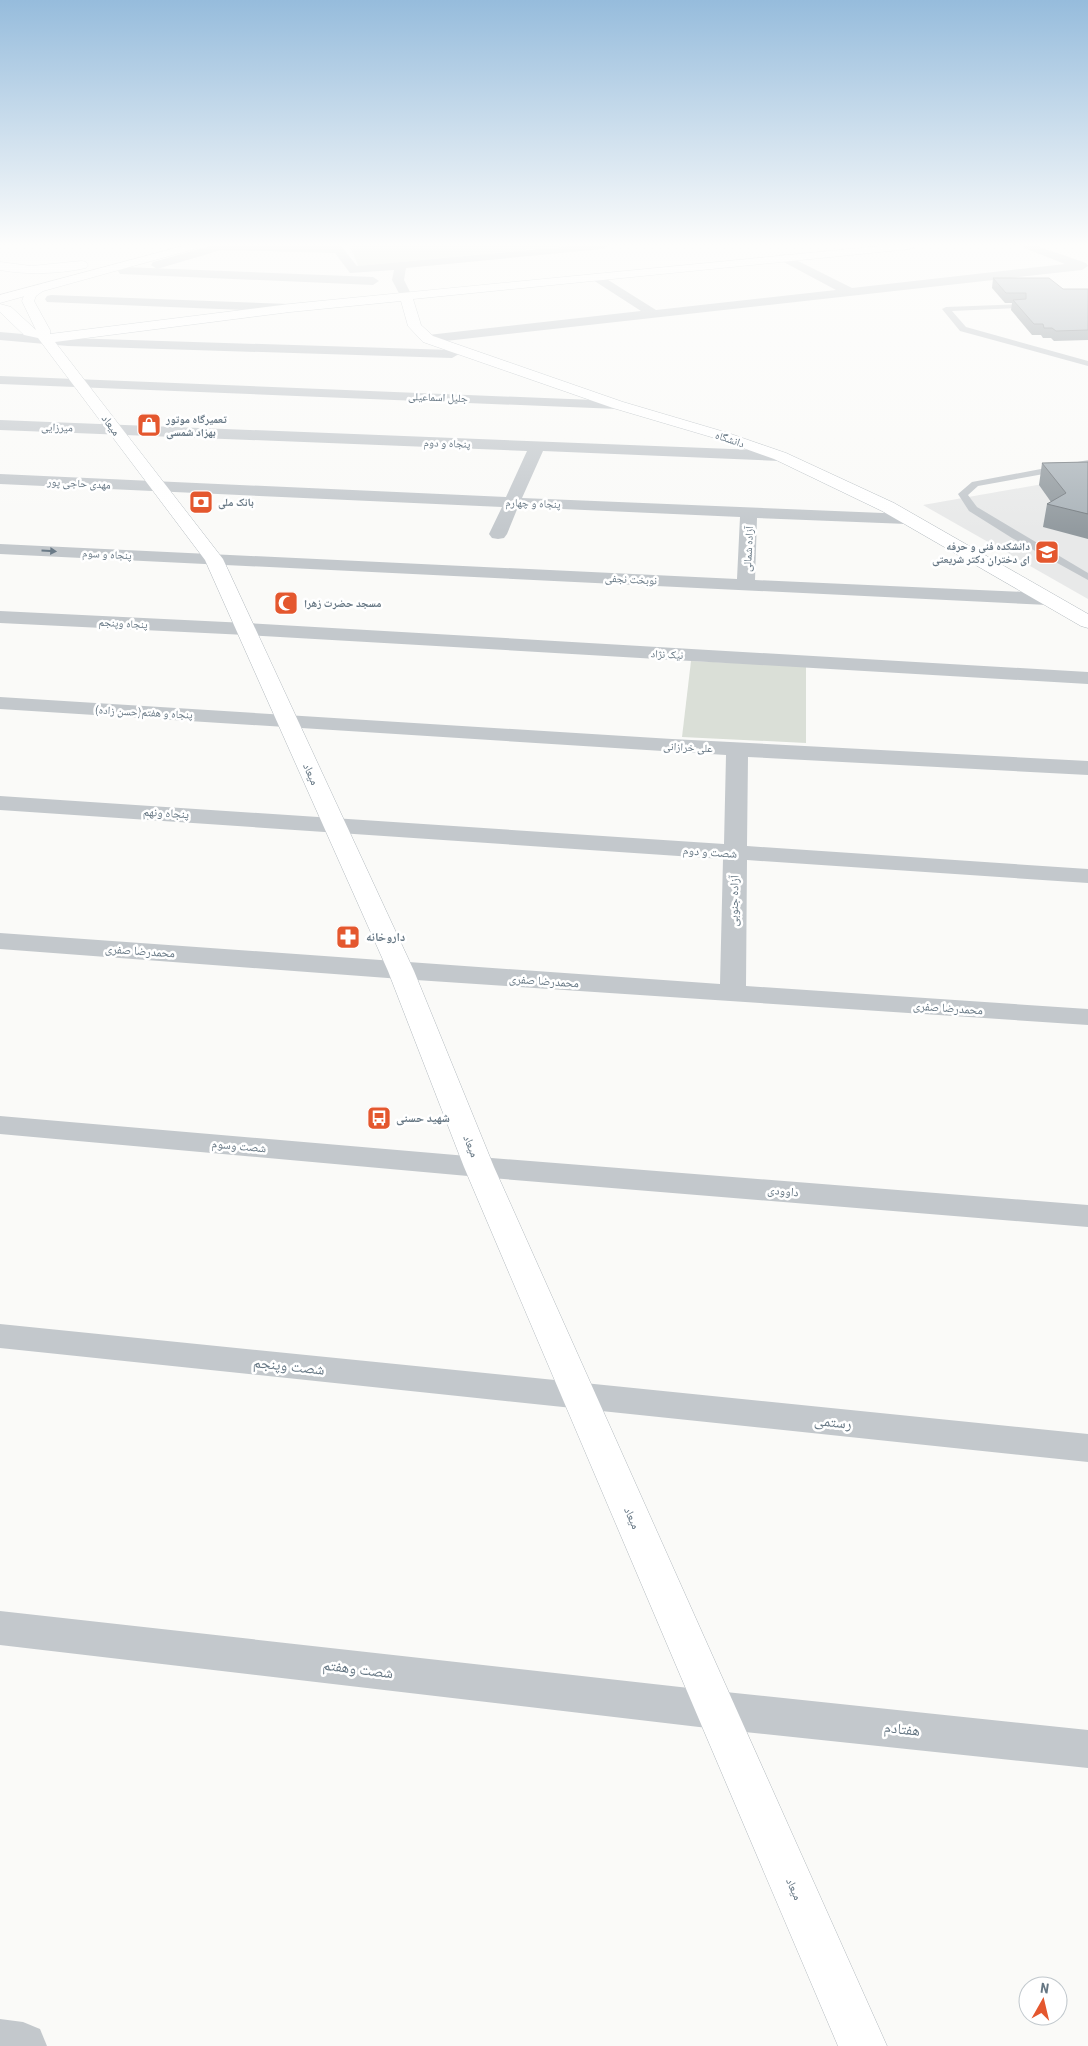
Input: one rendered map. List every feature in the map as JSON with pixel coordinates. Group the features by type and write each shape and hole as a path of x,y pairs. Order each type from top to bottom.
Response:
{"main road":[{"name":"میعاد","path":"47,341 214,559 288,720 333,824 402,971 479,1167 862,2046"},
{"name":"دانشگاه","path":"435,341 618,405 723,436 780,456 849,487 1088,622"}],"street":[{"path":"66,341 476,355"},
{"name":"جلیل اسماعیلی","path":"0,380 618,405"},
{"name":"میرزایی","path":"0,424 115,430"},
{"name":"پنجاه و دوم","path":"115,430 780,456"},
{"path":"498,534 537,446"},
{"name":"مهدی حاجی پور","path":"0,479 159,487"},
{"name":"پنجاه و چهارم","path":"159,487 907,519"},
{"name":"آزاده شمالی","path":"746,585 749,512"},
{"name":"پنجاه و سوم","path":"0,549 214,559"},
{"name":"نوبخت نجفی","path":"214,559 1048,599"},
{"name":"پنجاه وپنجم","path":"0,617 246,629"},
{"name":"نیک نژاد","path":"246,629 1088,678"},
{"name":"(حسن زاده)پنجاه و هفتم","path":"0,703 288,720"},
{"name":"علی خرازانی","path":"288,720 738,750 1088,768"},
{"name":"آزاده جنوبی","path":"733,993 738,750"},
{"name":"پنجاه ونهم","path":"0,803 333,824"},
{"name":"شصت و دوم","path":"333,824 735,854 1088,876"},
{"name":"محمدرضا صفری","path":"0,941 402,971 1088,1017"},
{"name":"شصت وسوم","path":"0,1125 479,1167"},
{"name":"داوودی","path":"479,1167 1088,1216"},
{"name":"شصت وپنجم","path":"0,1336 578,1395"},
{"name":"رستمی","path":"578,1395 1088,1448"},
{"name":"شصت وهفتم","path":"0,1628 716,1710"},
{"name":"هفتادم","path":"716,1710 1088,1750"},
{"path":"0,2043 23,2046"}],"lane":[{"path":"1008,341 1088,364"},
{"path":"1088,463 974,484 963,494 973,509 1088,577"}],"shaded area":[{"name":"دانشکده فنی و حرفه ای دختران دکتر شریعتی","path":"1088,476 1088,599 923,505"},
{"path":"691,661 806,666 806,743 682,737"}],"building":[{"path":"1088,462 1088,514 1047,504 1066,493 1042,463"}],"place":[{"name":"تعمیرگاه موتور بهزاد شمسی","path":"149,425"},
{"name":"بانک ملی","path":"201,502"},
{"name":"دانشکده فنی و حرفه ای دختران دکتر شریعتی","path":"1047,552"},
{"name":"مسجد حضرت زهرا","path":"286,603"},
{"name":"داروخانه","path":"348,937"},
{"name":"شهید حسنی","path":"379,1118"}]}
